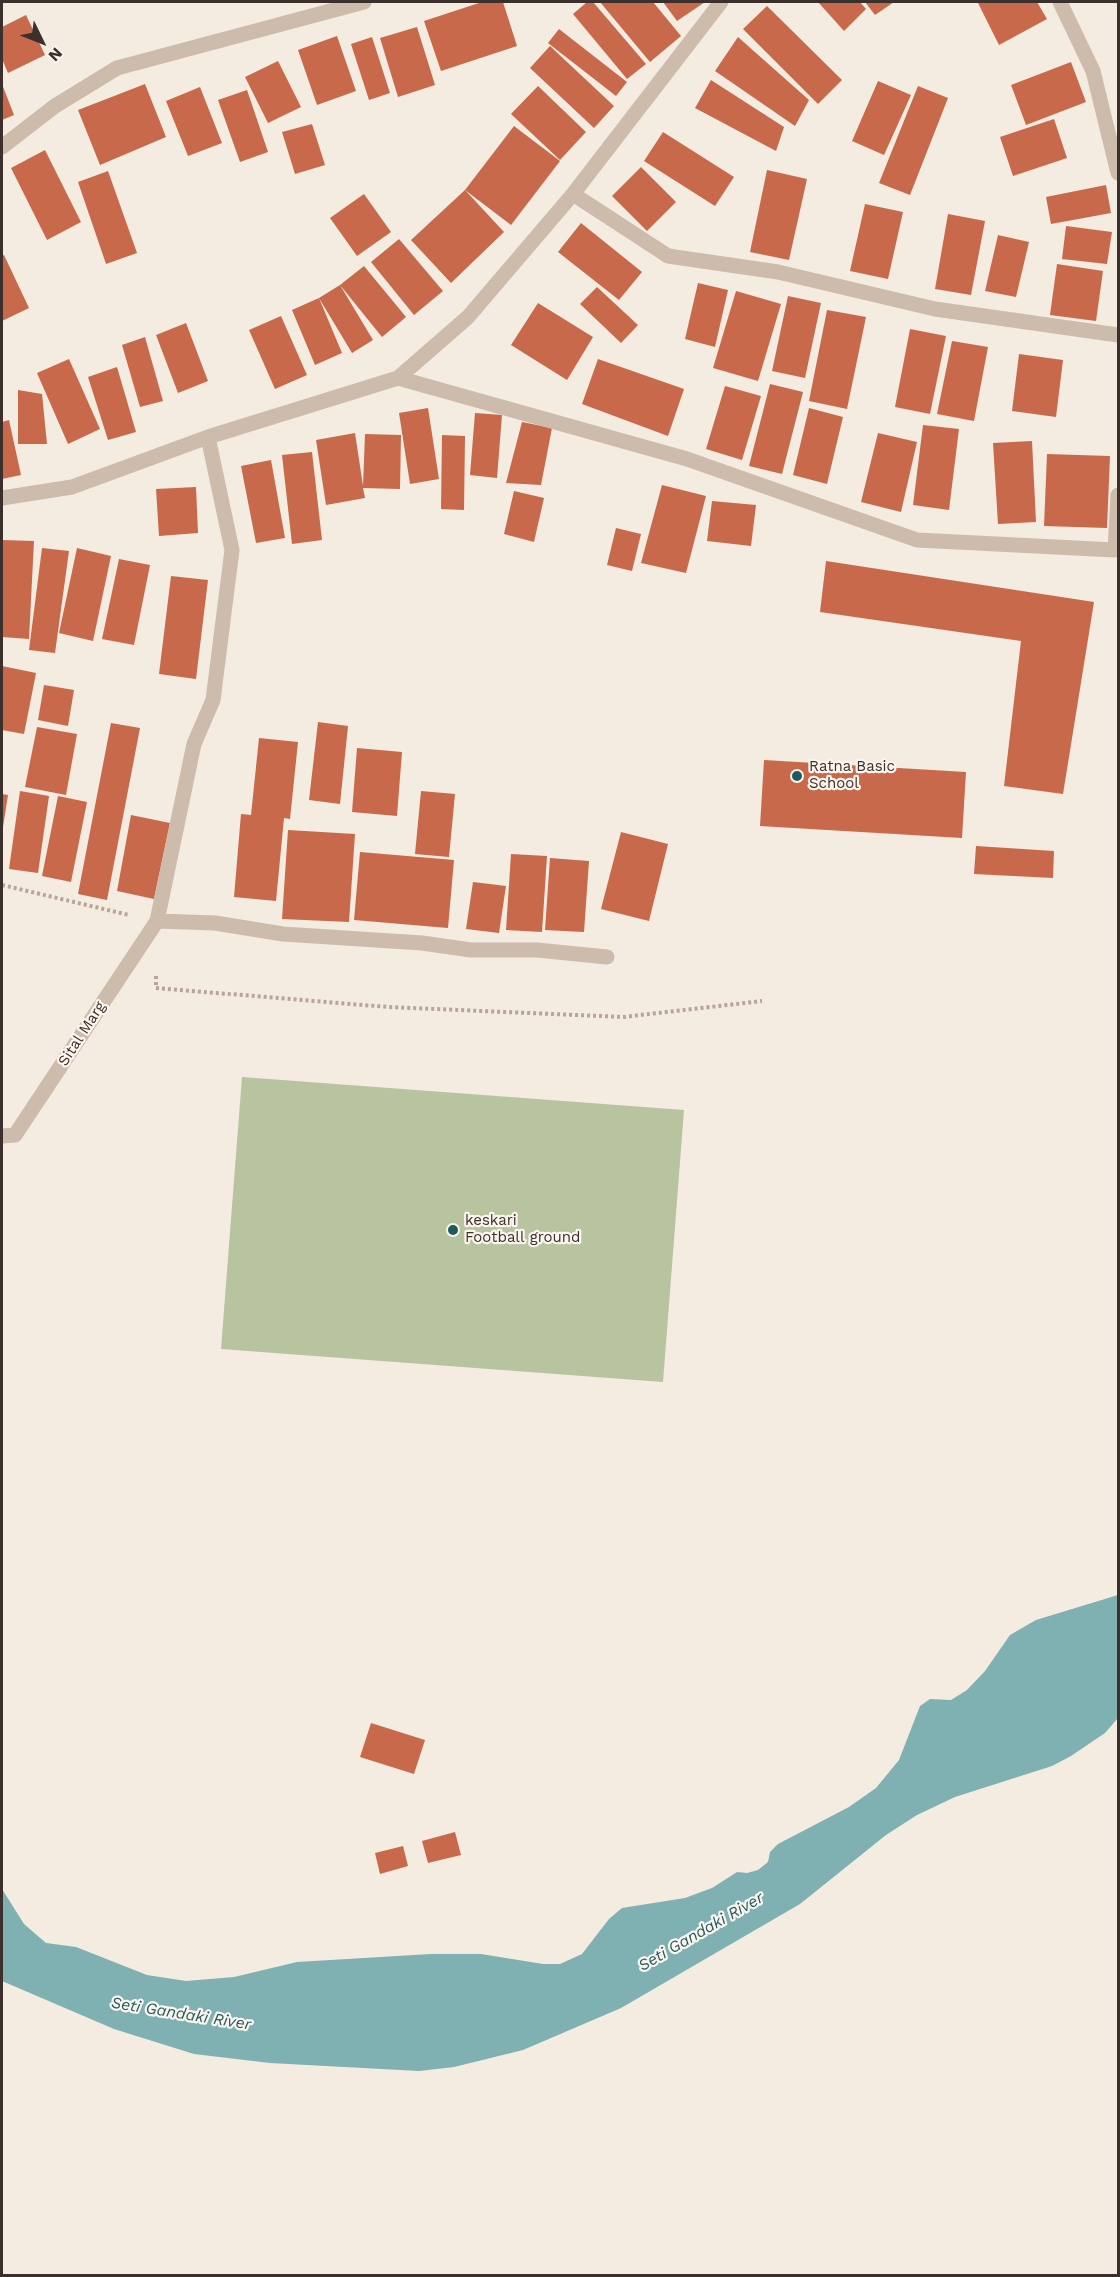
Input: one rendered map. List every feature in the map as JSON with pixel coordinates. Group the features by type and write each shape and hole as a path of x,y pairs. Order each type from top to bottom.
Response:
{"street":[{"path":"2,147 56,106 117,68 364,2"},
{"path":"2,498 72,487 207,437 398,378 468,317 573,194 722,2"},
{"path":"1060,2 1093,71 1119,173"},
{"path":"573,194 669,256 778,272 935,309 1119,335"},
{"path":"398,378 687,459 918,540 1115,550 1119,495"},
{"path":"207,437 232,550 213,699 194,744 157,921 215,923 283,934 422,943 471,950 537,950 607,957"},
{"name":"Sital Marg","path":"2,1136 15,1135 157,921"}],"path":[{"path":"2,885 157,921 156,988 388,1007 623,1017 762,1001"}],"green space":[{"name":"keskari Football ground","path":"242,1077 684,1110 663,1382 221,1349"}],"water":[{"name":"Seti Gandaki River","path":"1118,1595 1118,1718 1105,1733 1052,1766 955,1797 917,1815 886,1835 800,1904 621,2008 523,2050 454,2067 419,2071 270,2063 194,2054 114,2029 2,1981 2,1889 24,1924 46,1943 76,1947 147,1975 186,1981 234,1977 297,1962 431,1954 481,1954 543,1964 560,1964 582,1954 609,1919 622,1908 685,1898 712,1888 737,1872 747,1873 758,1870 768,1862 770,1852 778,1844 849,1807 876,1788 899,1760 920,1706 930,1699 951,1700 967,1690 985,1671 1010,1635 1036,1620"}],"building":[{"path":"482,2 503,2 517,46 441,71 424,21"},
{"path":"587,2 593,2 646,64 627,79 573,14"},
{"path":"600,2 653,2 681,36 650,62"},
{"path":"663,2 705,2 677,21"},
{"path":"818,2 860,2 866,9 844,31"},
{"path":"865,2 894,2 875,15"},
{"path":"1037,2 1047,19 999,45 978,3"},
{"path":"767,6 842,80 818,104 743,29"},
{"path":"26,15 45,55 8,73 2,59 2,27"},
{"path":"417,27 435,85 398,97 380,38"},
{"path":"559,29 627,82 616,96 548,43"},
{"path":"337,36 356,91 317,105 298,50"},
{"path":"372,37 390,93 369,100 351,44"},
{"path":"738,37 809,100 795,126 715,71"},
{"path":"550,46 614,106 594,128 530,68"},
{"path":"278,61 301,107 268,123 245,77"},
{"path":"1071,62 1086,102 1026,125 1011,85"},
{"path":"711,80 784,127 776,151 695,108"},
{"path":"878,81 911,95 884,155 852,141"},
{"path":"2,84 14,115 2,120"},
{"path":"145,84 166,137 100,165 78,110"},
{"path":"538,86 586,132 560,160 511,114"},
{"path":"918,86 948,98 910,195 879,183"},
{"path":"200,87 222,143 188,156 166,101"},
{"path":"247,90 268,152 240,162 218,100"},
{"path":"1054,119 1067,158 1013,176 1000,137"},
{"path":"312,124 325,165 295,174 282,132"},
{"path":"514,126 560,161 511,225 465,190"},
{"path":"663,132 734,177 715,206 644,161"},
{"path":"45,150 81,222 47,240 11,168"},
{"path":"641,167 676,202 647,231 612,196"},
{"path":"767,170 807,179 789,260 750,252"},
{"path":"108,171 137,253 106,264 78,182"},
{"path":"1106,185 1111,213 1051,224 1046,197"},
{"path":"465,190 504,232 451,283 411,240"},
{"path":"364,194 391,232 357,256 330,218"},
{"path":"865,204 903,212 888,279 850,271"},
{"path":"948,214 985,221 971,295 935,289"},
{"path":"581,223 642,272 619,300 558,252"},
{"path":"1066,226 1112,232 1107,264 1062,259"},
{"path":"998,235 1029,242 1016,297 985,291"},
{"path":"399,239 443,291 414,315 371,262"},
{"path":"4,255 29,308 2,321 2,256"},
{"path":"1057,264 1103,271 1096,321 1050,315"},
{"path":"364,266 406,317 382,337 340,285"},
{"path":"698,283 728,290 715,347 685,339"},
{"path":"340,285 373,340 352,353 319,298"},
{"path":"597,287 638,325 621,343 580,304"},
{"path":"736,291 781,304 758,381 713,368"},
{"path":"788,296 821,303 805,378 772,371"},
{"path":"319,298 342,353 315,365 292,310"},
{"path":"538,303 593,337 567,380 511,345"},
{"path":"827,310 866,317 847,409 809,401"},
{"path":"281,316 307,375 275,389 249,330"},
{"path":"186,323 208,381 178,393 156,335"},
{"path":"910,329 946,336 930,414 895,407"},
{"path":"145,337 163,401 140,407 122,345"},
{"path":"952,341 988,347 974,421 937,414"},
{"path":"1019,354 1063,360 1056,417 1012,411"},
{"path":"69,359 100,429 68,444 37,373"},
{"path":"598,359 684,389 668,436 582,404"},
{"path":"117,367 136,432 108,440 88,377"},
{"path":"770,384 803,392 782,474 749,466"},
{"path":"725,386 761,396 742,460 706,449"},
{"path":"18,390 42,394 47,444 18,444"},
{"path":"428,408 439,479 410,484 399,413"},
{"path":"809,408 843,417 827,484 793,475"},
{"path":"475,413 502,415 497,478 470,475"},
{"path":"9,420 21,475 2,479 2,422"},
{"path":"522,422 552,428 541,485 506,483"},
{"path":"923,425 959,429 949,510 913,505"},
{"path":"355,433 363,486 365,434 401,435 400,489 363,488 365,498 326,505 316,440"},
{"path":"878,433 917,442 901,512 861,502"},
{"path":"442,435 465,436 464,510 441,509"},
{"path":"1032,441 1036,522 998,524 993,443"},
{"path":"312,452 322,540 292,544 282,455"},
{"path":"1047,454 1110,456 1107,528 1044,526"},
{"path":"271,460 285,538 256,543 241,466"},
{"path":"662,485 706,496 686,573 641,563"},
{"path":"196,487 198,533 159,536 156,489"},
{"path":"514,491 544,498 534,542 504,534"},
{"path":"712,501 756,505 751,546 707,541"},
{"path":"616,528 641,534 632,571 607,565"},
{"path":"2,540 34,541 29,639 2,637"},
{"path":"42,548 69,551 55,653 29,650"},
{"path":"77,548 111,556 93,641 59,633"},
{"path":"119,559 150,565 134,645 102,639"},
{"path":"826,561 1094,602 1063,794 1004,786 1021,641 820,612"},
{"path":"171,576 208,580 196,679 159,674"},
{"path":"2,666 36,673 24,734 2,730"},
{"path":"44,685 74,690 68,726 38,720"},
{"path":"318,722 348,726 340,804 309,800"},
{"path":"111,723 140,728 107,900 78,894"},
{"path":"37,727 77,734 66,795 25,787"},
{"path":"259,738 298,742 290,819 284,818 276,901 234,897 241,814 251,815"},
{"path":"357,748 402,752 397,816 352,812"},
{"path":"764,760 966,772 962,838 760,826"},
{"path":"20,791 49,796 38,873 9,869"},
{"path":"421,791 455,794 449,857 415,854"},
{"path":"2,794 8,795 3,827 2,827"},
{"path":"58,796 87,802 71,882 42,876"},
{"path":"131,815 170,823 154,899 117,891"},
{"path":"288,830 355,834 349,922 282,919"},
{"path":"621,832 668,844 649,921 601,909"},
{"path":"976,846 1054,851 1053,878 974,874"},
{"path":"360,852 454,860 448,928 354,920"},
{"path":"511,854 547,856 542,932 506,930"},
{"path":"550,858 589,861 584,932 545,930"},
{"path":"473,882 506,886 499,933 466,929"},
{"path":"371,1723 425,1740 414,1774 360,1757"},
{"path":"455,1832 461,1855 428,1863 422,1841"},
{"path":"403,1846 408,1866 380,1874 375,1853"}],"place":[{"name":"Ratna Basic School","path":"797,776"},
{"name":"keskari Football ground","path":"453,1230"}]}
